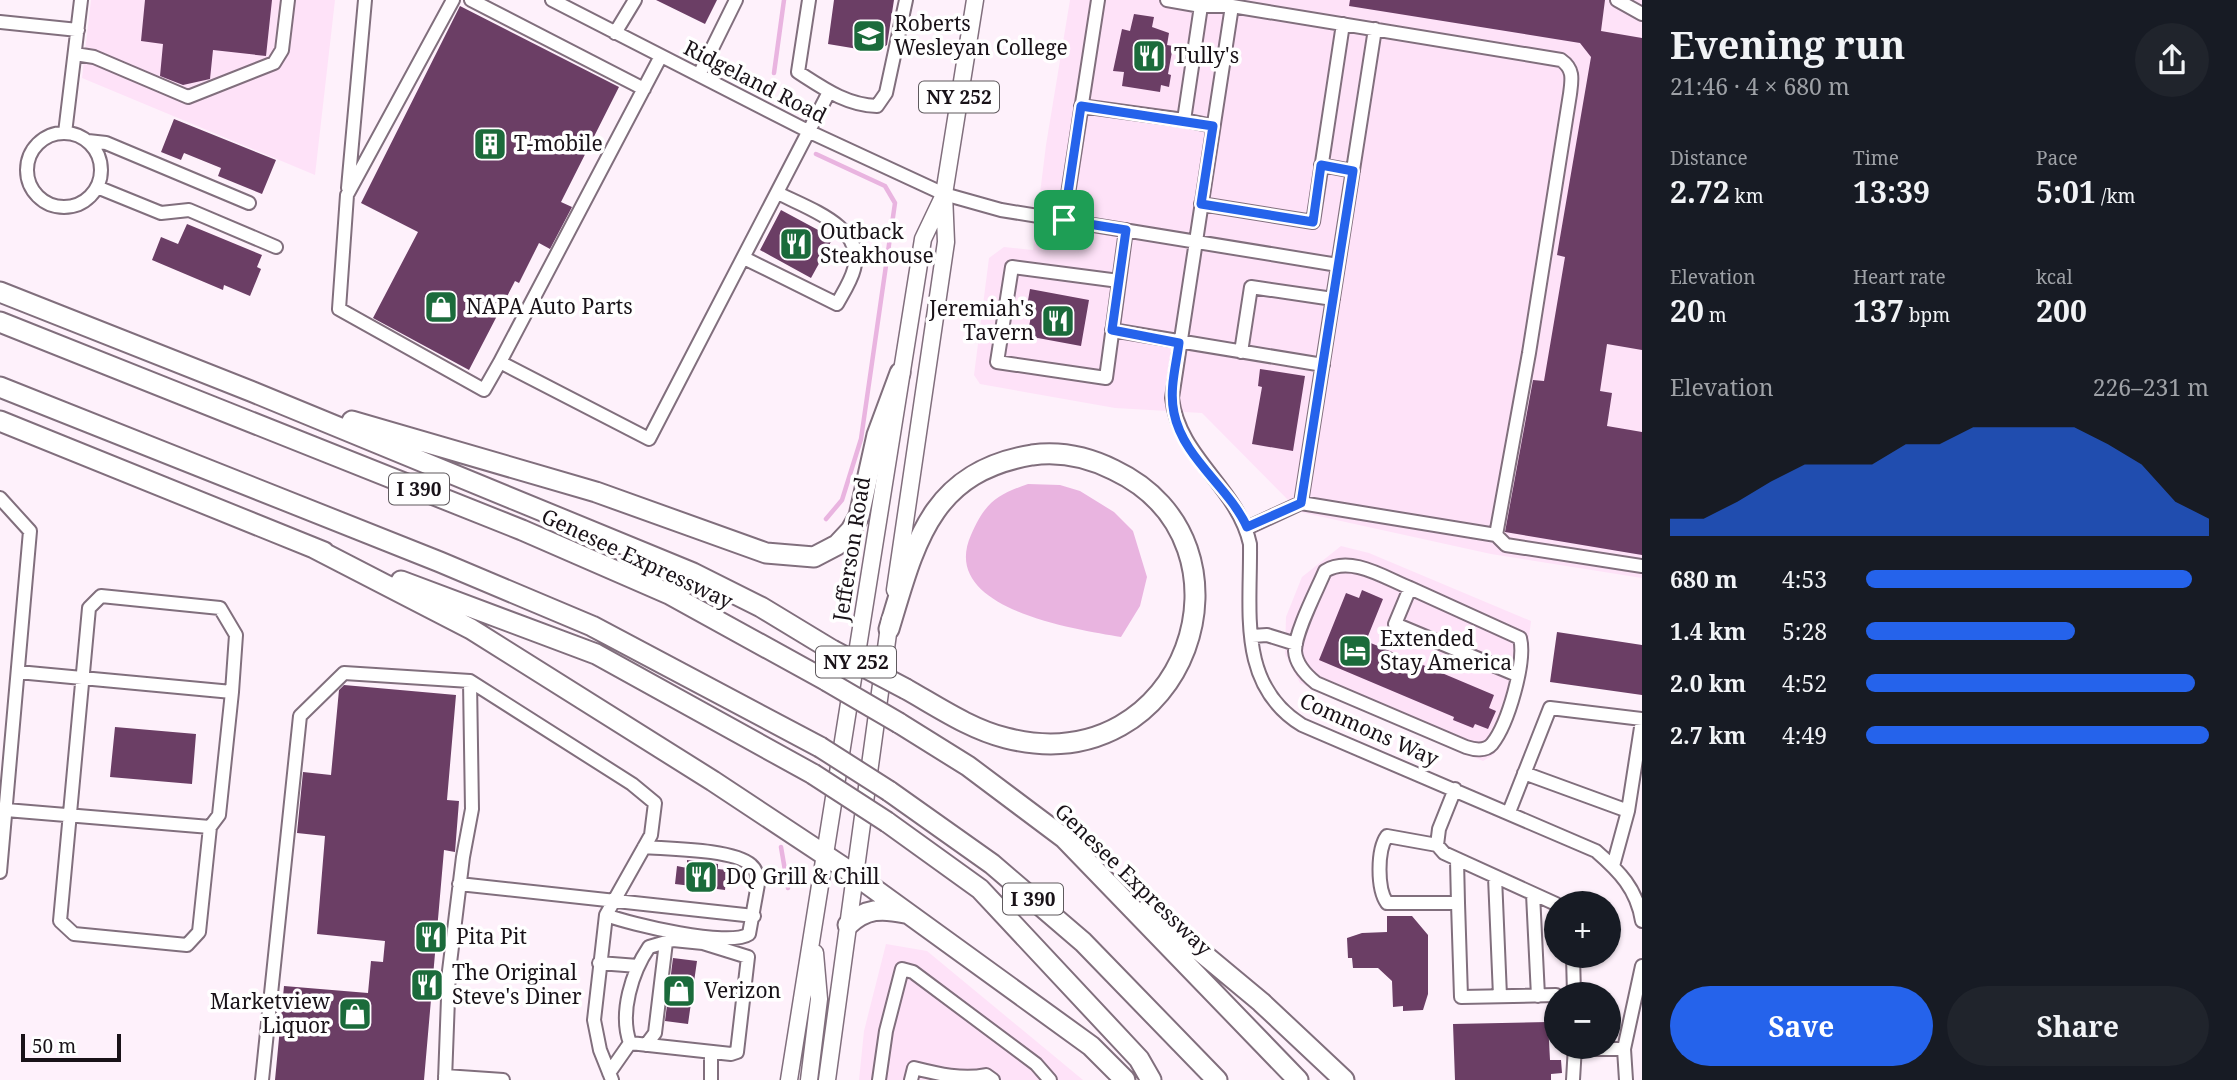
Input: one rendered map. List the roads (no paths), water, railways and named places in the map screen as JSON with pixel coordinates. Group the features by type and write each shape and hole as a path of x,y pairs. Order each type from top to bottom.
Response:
{"highway":[{"path":"0,292 253,392 693,573 761,607 832,650 980,729 1005,738 1052,744 1087,740 1115,729 1152,703 1178,668 1195,618 1190,562 1175,526 1135,481 1083,457 1043,453 1021,457 980,471 960,484 929,516 917,539 889,629"},
{"name":"Genesee Expressway","path":"0,322 522,530 668,594 899,723 968,766 1065,838 1298,1080"},
{"path":"253,392 596,492 766,553 801,557 826,553 851,530 865,494 877,435 900,373"},
{"name":"I 390","path":"0,387 440,562 592,626 820,747 889,791 992,864 1083,942 1217,1080"},
{"path":"0,421 314,548 596,654 813,774 887,822 980,889 1122,1040 1139,1059 1151,1080"},
{"path":"314,548 471,629 713,781 855,875 1091,1046 1125,1080"},
{"path":"1065,838 1261,1002 1344,1080"},
{"path":"848,925 864,913 877,909 908,914"}],"main road":[{"name":"Jefferson Road","path":"827,1080 946,242 944,194 975,0"},
{"name":"Jefferson Road","path":"789,1080 923,239 944,194"},
{"path":"809,1080 819,999 813,930"}],"street":[{"path":"65,133 81,0"},
{"path":"75,54 94,57 188,97 274,62 282,50 288,0"},
{"path":"365,0 339,309 484,390 661,56"},
{"path":"347,195 453,0"},
{"path":"471,0 644,89"},
{"name":"Ridgeland Road","path":"552,0 810,132 944,194"},
{"path":"615,33 635,0"},
{"path":"699,75 736,0"},
{"path":"809,0 798,72 829,92 859,105 877,106 886,93 906,0"},
{"path":"1064,220 1098,0"},
{"path":"1167,0 1201,6 1232,6 1375,29 1561,60 1568,65 1572,75 1529,353 1496,535"},
{"path":"1617,0 1642,14"},
{"path":"1184,121 1201,6"},
{"name":"Commons Way","path":"1232,6 1172,398 1179,430 1188,448 1232,500 1247,527 1250,544 1252,636 1259,679 1284,714 1303,725 1575,839 1596,851 1632,888 1642,921"},
{"path":"0,22 78,30"},
{"path":"1201,204 1313,222 1343,24"},
{"path":"1301,503 1375,29"},
{"path":"500,362 649,439 829,92"},
{"path":"1081,106 1213,126"},
{"path":"88,141 100,163 97,187 89,197 66,207 54,205 35,192 27,170 34,148 43,140 65,133 88,141 106,143 249,203"},
{"path":"1321,165 1353,171"},
{"path":"97,187 161,213 189,211 276,247"},
{"path":"744,258 837,304 856,261 848,234 838,224 778,193"},
{"path":"944,194 1001,210 1338,265"},
{"path":"1119,281 1012,267 997,362 1106,378 1126,230"},
{"path":"1241,352 1251,287 1333,299"},
{"path":"1112,330 1323,365"},
{"path":"0,498 30,531 0,872"},
{"path":"1247,527 1301,503 1496,535 1506,545 1642,566"},
{"path":"1334,565 1359,567 1520,638 1513,696 1492,744 1475,750 1316,683 1301,668 1296,644 1325,571 1334,565"},
{"path":"1410,589 1395,624 1517,676"},
{"path":"101,596 220,608 236,635 219,815 209,827 199,932 187,945 74,934 60,921 81,677 89,608 101,596"},
{"path":"1252,636 1267,635 1296,644"},
{"path":"18,672 232,692"},
{"path":"262,1080 300,716 344,673 470,681 632,784 655,803 652,835 606,915 594,1020 600,1050 610,1077"},
{"path":"470,681 474,785 449,971 445,1078 503,1080"},
{"path":"1509,812 1550,708 1642,720 1628,811 1613,866"},
{"path":"1524,773 1628,811"},
{"path":"1437,845 1439,830 1455,789"},
{"path":"6,810 209,827"},
{"path":"1458,903 1387,903 1382,895 1381,845 1387,836 1437,845 1444,853 1457,860 1544,899"},
{"path":"606,915 643,928 737,939 749,934 754,916 758,876 750,863 731,856 644,847"},
{"path":"1457,860 1461,997 1544,996"},
{"path":"1496,877 1500,996"},
{"path":"459,884 754,916"},
{"path":"1533,894 1538,996"},
{"path":"673,940 703,943 748,957 740,1046 737,1052 731,1054 630,1043 625,1030 631,986 649,947 673,940"},
{"path":"646,1045 655,1033 666,942"},
{"path":"599,963 638,966"},
{"path":"1626,1080 1625,1049 1642,966"},
{"path":"879,1080 886,1031 902,969 913,972 1036,1065 1050,1080"},
{"path":"610,1077 630,1043"},
{"path":"1621,1049 1625,1049"},
{"path":"711,1052 711,1080"},
{"path":"1573,1080 1574,1059"},
{"path":"911,1080 914,1068 961,1080 975,1080 986,1075 993,1080"}],"waterway":[{"path":"774,73 784,0"},
{"path":"816,154 885,186 895,203 861,439 842,500 826,519"},
{"path":"781,847 788,888"}],"place":[{"name":"Roberts Wesleyan College","path":"869,36"},
{"name":"Tully's","path":"1149,56"},
{"name":"T-mobile","path":"490,144"},
{"name":"Outback Steakhouse","path":"796,244"},
{"name":"NAPA Auto Parts","path":"441,307"},
{"name":"Jeremiah's Tavern","path":"1058,321"},
{"name":"Extended Stay America","path":"1355,651"},
{"name":"DQ Grill & Chill","path":"701,877"},
{"name":"Pita Pit","path":"431,937"},
{"name":"The Original Steve's Diner","path":"427,985"},
{"name":"Verizon","path":"679,991"},
{"name":"Marketview Liquor","path":"355,1014"}]}
